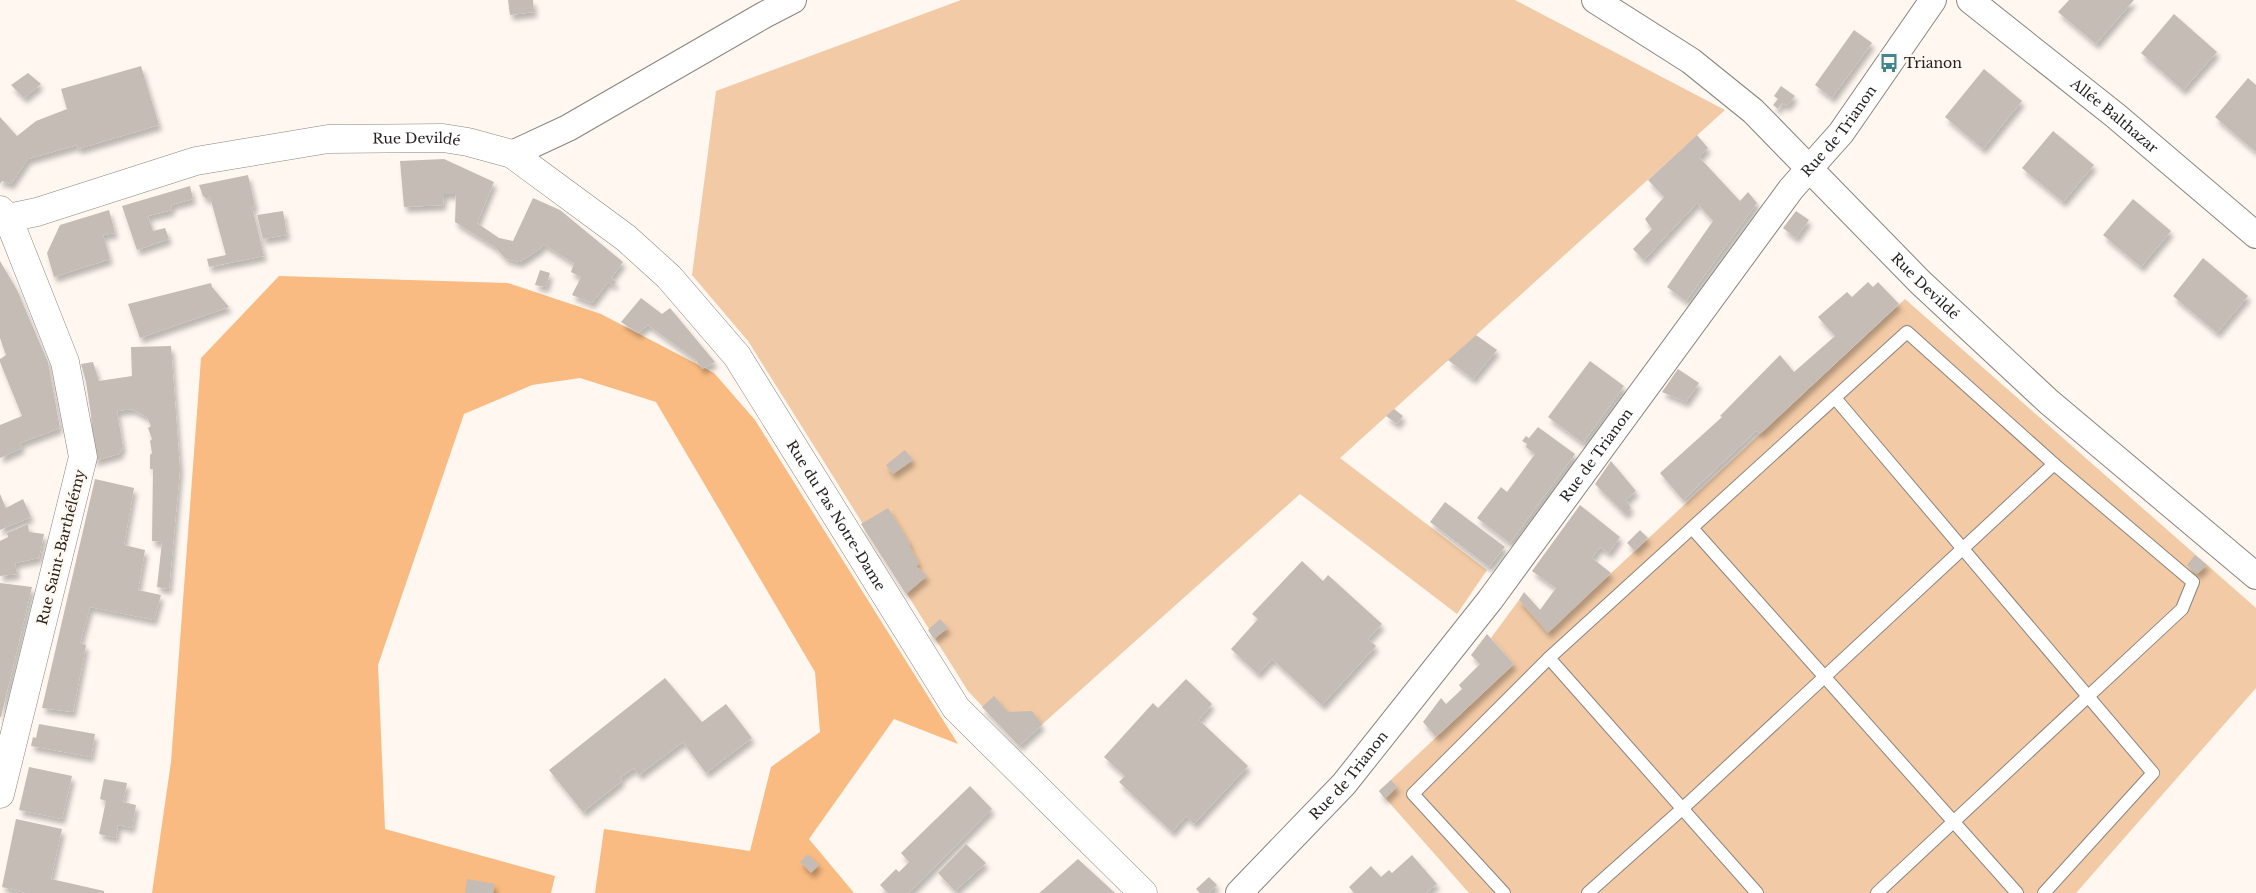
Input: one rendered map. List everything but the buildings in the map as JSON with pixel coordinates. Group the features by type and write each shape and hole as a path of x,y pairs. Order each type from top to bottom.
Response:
{"street":[{"path":"512,154 568,128 793,0"},
{"name":"Rue Devildé","path":"1595,0 1691,61 1753,111 1920,282 2049,402 2256,576"},
{"name":"Rue de Trianon","path":"1239,893 1344,784 1490,600 1791,189 1841,133 1933,0"},
{"name":"Allée Balthazar","path":"1970,0 2116,116 2256,236"},
{"name":"Rue Devildé","path":"4,214 36,212 196,161 328,139 443,138 468,142 512,154"},
{"name":"Rue du Pas Notre-Dame","path":"512,154 626,238 669,277 737,356 956,708 1143,893"},
{"name":"Rue Saint-Barthélémy","path":"0,794 83,457 65,362 4,214"}],"lane":[{"path":"1504,893 1413,794 1549,658 1907,332 2054,464 2193,582 2182,609 1877,893"},
{"path":"1835,398 2154,773 2044,893"},
{"path":"1588,893 1682,809 2054,464"},
{"path":"1692,528 2017,893"},
{"path":"1549,658 1757,893"}],"shaded area":[{"path":"961,0 1515,0 1725,110 1340,458 1487,570 1457,614 1300,494 1019,745 968,691 748,341 692,275 716,91"},
{"path":"279,276 508,283 601,314 714,373 755,420 958,744 894,719 809,839 854,893 595,893 604,829 750,851 771,767 820,732 815,672 656,402 580,378 532,385 464,414 378,665 385,829 555,876 551,893 152,893 171,762 201,358"},
{"path":"1905,299 2256,608 2256,688 2076,893 1469,893 1379,791 1514,664 1491,638 1519,600 1548,632"}],"place":[{"name":"Trianon","path":"1889,63"}]}
